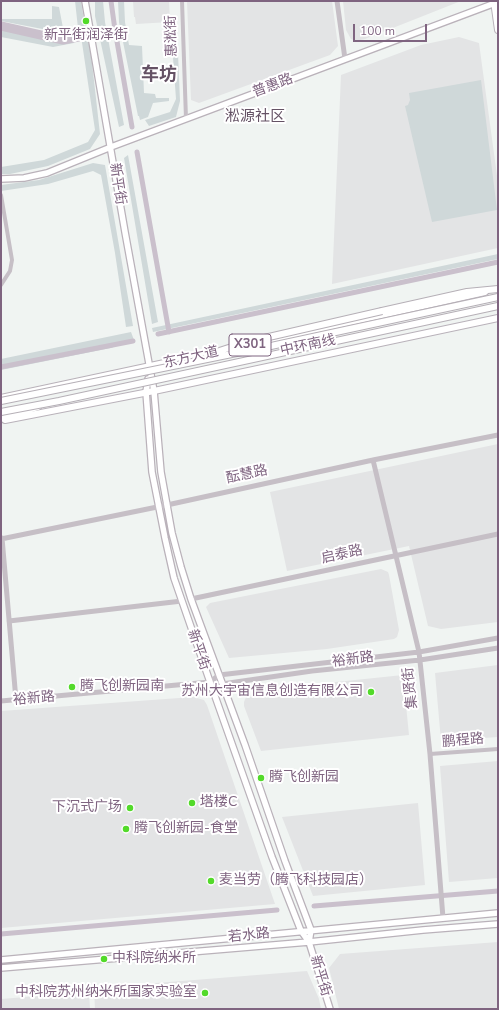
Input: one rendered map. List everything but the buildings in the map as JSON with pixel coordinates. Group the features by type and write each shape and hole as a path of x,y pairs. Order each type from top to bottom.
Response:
{"main road":[{"name":"新平街","path":"85,1 154,391 161,472 172,533 191,599 311,930 309,942"},
{"name":"普惠路","path":"1,179 24,178 47,173 111,147 496,2"},
{"path":"496,2 498,30"},
{"path":"181,363 247,342 467,292 498,289"},
{"name":"东方大道","path":"1,398 149,367 498,289"},
{"name":"中环南线","path":"1,401 181,363 271,346 498,297"},
{"name":"中环南线","path":"1,412 59,401 498,306"},
{"name":"东方大道","path":"1,420 154,391 498,318"},
{"name":"新平街","path":"149,367 146,392 152,472 174,578 272,857 301,931 309,942 330,1009"},
{"path":"1,420 59,401"},
{"name":"裕新路","path":"210,682 222,684"},
{"name":"若水路","path":"1,960 498,913"},
{"name":"若水路","path":"1,968 309,942 498,924"}],"street":[{"name":"惠淞街","path":"182,1 186,119"},
{"path":"337,1 345,59"},
{"path":"1,195 12,260 10,271 1,285"},
{"name":"酝慧路","path":"2,538 167,505 373,460 498,435"},
{"name":"集贤街","path":"373,460 419,652 430,754 443,918"},
{"name":"启泰路","path":"191,599 498,534"},
{"path":"2,538 16,700"},
{"path":"9,621 182,601"},
{"name":"裕新路","path":"219,675 419,652 498,638"},
{"name":"裕新路","path":"222,684 312,671 420,660 498,648"},
{"path":"210,682 219,675"},
{"name":"裕新路","path":"1,701 210,682"},
{"name":"鹏程路","path":"430,754 498,749"}],"shaded area":[{"path":"75,1 81,1 85,26 78,28"},
{"path":"95,1 103,1 105,22 124,125 119,127 95,16"},
{"path":"118,1 124,1 125,22 129,45 142,46 144,93 155,94 156,98 169,98 169,101 153,103 148,117 140,120 119,22"},
{"path":"133,1 169,1 170,22 136,24"},
{"path":"187,1 332,1 338,46 330,55 199,103 191,100"},
{"path":"343,1 461,1 365,39 356,41 351,39 346,30"},
{"path":"52,6 59,7 63,28 73,28 76,31 63,33 1,21 1,19 52,19"},
{"path":"1,27 57,39 72,37 74,43 53,47 1,37"},
{"path":"177,29 180,101 176,117 149,126 145,120 170,112 176,99 171,30"},
{"path":"87,35 91,54 100,134 90,149 48,166 10,174 1,174 1,167 44,160 88,142 95,130 81,36"},
{"path":"459,37 479,43 498,183 498,248 332,284 341,75 421,45"},
{"path":"481,80 497,210 432,222 405,106 408,105 410,100 409,93"},
{"path":"128,155 158,322 152,324 124,158"},
{"path":"93,163 105,165 133,326 126,327 101,175 93,171 48,184 1,191 1,185 39,180"},
{"path":"498,254 498,259 153,332 152,328"},
{"path":"131,332 134,340 111,348 1,370 1,359"},
{"path":"498,444 498,622 441,629 428,626 409,546 287,571 270,492"},
{"path":"381,569 388,572 389,575 399,630 397,637 394,639 327,649 229,658 206,607 210,603"},
{"path":"498,665 498,737 441,741 435,673"},
{"path":"403,675 409,735 261,751 244,706 246,697 253,694 336,682"},
{"path":"193,697 204,700 207,705 275,904 1,928 1,711"},
{"path":"498,761 498,878 449,882 440,766"},
{"path":"418,803 425,885 313,896 282,817"},
{"path":"498,942 498,1009 339,1009 329,968 340,954"},
{"name":"中科院苏州纳米所国家实验室","path":"307,971 319,999 321,1009 95,1009 94,988"},
{"path":"89,992 90,1009 1,1009 1,999"}],"waterway":[{"path":"111,1 132,127"},
{"path":"1,26 63,40 115,30"},
{"path":"137,152 169,332"},
{"path":"158,334 498,262"},
{"path":"1,367 133,341"},
{"path":"314,906 498,891"},
{"path":"1,934 277,910"}],"place":[{"name":"新平街润泽街","path":"86,21"},
{"name":"腾飞创新园南","path":"72,687"},
{"name":"苏州大宇宙信息创造有限公司","path":"371,692"},
{"name":"腾飞创新园","path":"261,778"},
{"name":"塔楼C","path":"192,803"},
{"name":"下沉式广场","path":"130,808"},
{"name":"腾飞创新园-食堂","path":"126,829"},
{"name":"麦当劳（腾飞科技园店）","path":"211,881"},
{"name":"中科院纳米所","path":"104,959"},
{"name":"中科院苏州纳米所国家实验室","path":"205,993"}],"district":[{"name":"车坊","path":"159,76"},
{"name":"淞源社区","path":"255,117"}]}
